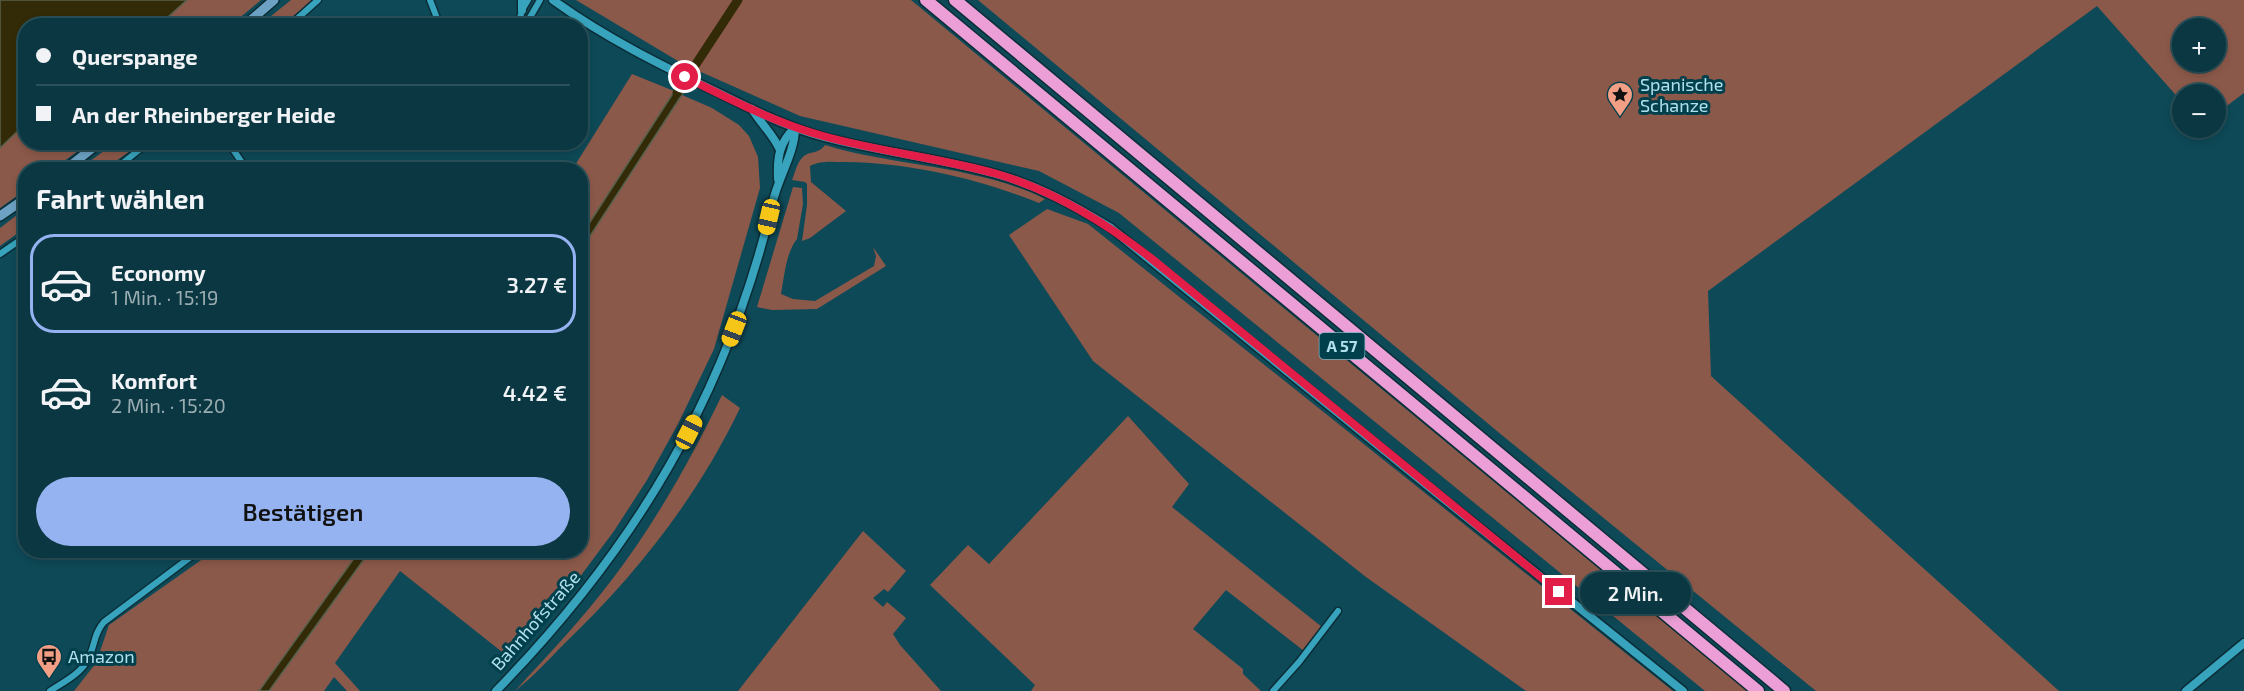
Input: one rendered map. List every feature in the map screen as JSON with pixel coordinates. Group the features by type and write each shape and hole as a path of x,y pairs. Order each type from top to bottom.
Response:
{"highway":[{"name":"A 57","path":"926,0 1758,691"},
{"name":"A 57","path":"955,0 1784,691"}],"main road":[{"path":"253,18 274,0"},
{"path":"75,162 90,150"},
{"path":"0,216 18,204"}],"street":[{"path":"298,18 318,0"},
{"path":"430,0 437,18"},
{"path":"520,18 522,0"},
{"path":"522,10 528,0"},
{"path":"530,18 540,0"},
{"path":"553,0 578,18"},
{"path":"588,24 667,69 795,128 883,151 996,174 1045,192 1111,228 1683,691"},
{"path":"752,109 760,123 768,129 780,150"},
{"path":"780,150 785,137 795,128"},
{"name":"Bahnhofstraße","path":"778,181 793,149 795,128"},
{"path":"124,162 139,150"},
{"name":"Bahnhofstraße","path":"496,691 552,632 604,567 646,507 681,447 711,386 742,310 765,236 778,181 780,150"},
{"path":"0,254 18,242"},
{"path":"51,691 84,666 90,656 96,633 104,622 189,558"},
{"path":"1273,691 1338,611"},
{"path":"2186,691 2244,644"}],"shaded area":[{"path":"0,0 187,0 167,18 18,18 18,131 0,148"},
{"path":"187,0 261,0 239,18 168,18"},
{"path":"291,0 313,0 291,18 269,18"},
{"path":"576,0 911,0 1747,691 1705,691 1119,213 1039,171 800,116 683,64"},
{"path":"978,0 2244,0 2244,93 2226,106 2226,84 2172,84 2172,91 2097,6 1708,291 1711,376 2059,691 1816,691 1503,436"},
{"path":"632,74 674,91 588,225 588,162 577,162 584,150 588,150 588,144"},
{"path":"679,84 687,87 588,239 588,225"},
{"path":"682,95 712,108 739,125 749,136 758,157 760,188 714,349 678,424 647,480 614,531 559,605 511,659 400,571 335,663 360,691 347,691 334,677 324,691 269,691 365,558 588,558 588,239"},
{"path":"18,131 18,150 79,150 63,162 18,162 18,195 0,208 0,148"},
{"path":"825,145 992,179 1045,199 1039,203 969,180 895,165 818,163 810,166 811,182 846,211 810,238 802,241 807,205 807,184 792,180 801,159"},
{"path":"105,150 131,150 115,162 89,162"},
{"path":"793,187 802,188 803,204 797,239 788,258 781,294 793,299 815,301 874,266 876,256 873,247 886,266 817,309 772,310 757,307"},
{"path":"1047,209 1088,224 1673,691 1526,691 1366,577 1093,361 1009,235"},
{"path":"18,214 18,233 0,246 0,228"},
{"path":"722,395 740,408 723,441 684,504 663,534 616,591 515,691 591,606 645,534 672,489"},
{"path":"1128,416 1189,484 1172,507 1322,627 1304,651 1226,590 1193,629 1243,669 1243,674 1261,691 1031,691 1035,685 930,585 968,545 989,564"},
{"path":"863,531 906,571 888,592 884,589 873,598 883,607 887,602 906,618 893,634 941,691 738,691"},
{"path":"204,558 355,558 259,691 74,691 96,663 109,625"},
{"path":"354,558 365,558 269,691 259,691"}],"waterway":[{"path":"677,93 738,0"}],"place":[{"name":"Spanische Schanze","path":"1620,118"},
{"name":"Amazon","path":"49,680"}],"route":[{"path":"685,77 795,128 883,151 996,174 1030,185 1085,212 1111,228 1152,259 1559,592"}]}
